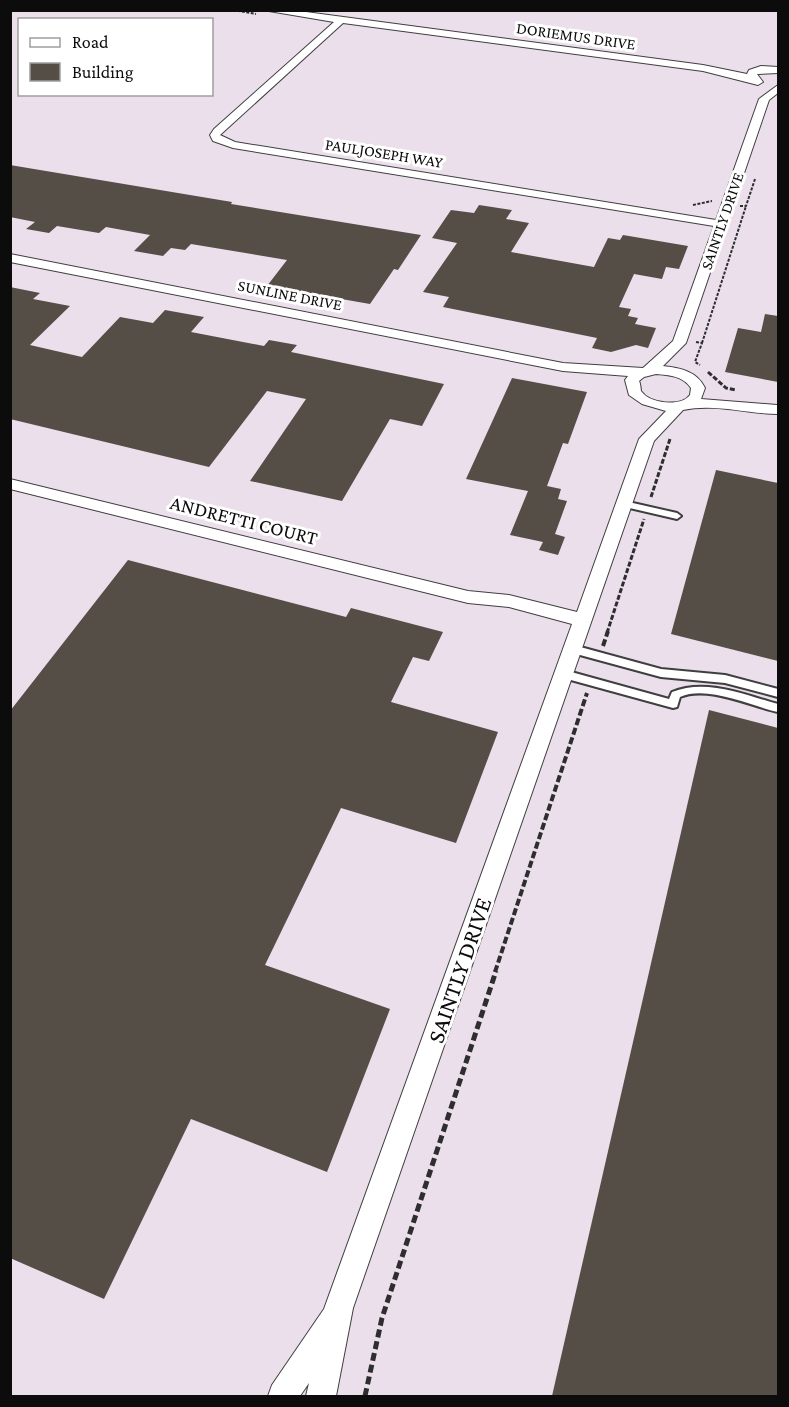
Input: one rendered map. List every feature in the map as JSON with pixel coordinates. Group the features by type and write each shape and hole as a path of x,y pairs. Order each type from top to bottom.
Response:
{"street":[{"name":"DORIEMUS DRIVE","path":"269,11 703,68 742,76 778,87"},
{"name":"PAULJOSEPH WAY","path":"341,20 218,130 215,135 217,139 232,146 721,225"},
{"name":"DORIEMUS DRIVE","path":"703,68 759,69 777,64"},
{"path":"759,69 750,75 764,99 778,87"},
{"name":"SAINTLY DRIVE","path":"647,371 679,343 764,99"},
{"name":"SUNLINE DRIVE","path":"10,258 563,367 615,372 669,370 693,382"},
{"path":"679,343 682,363 693,382 778,410"},
{"name":"SUNLINE DRIVE","path":"563,367 611,382 657,405 681,406"},
{"path":"638,396 632,388 632,380 647,371"},
{"name":"SAINTLY DRIVE","path":"646,439 681,406 696,396 698,390 693,382"},
{"name":"SAINTLY DRIVE","path":"321,1396 339,1308 646,439 644,418 638,396"},
{"path":"681,406 712,403 778,410"},
{"name":"ANDRETTI COURT","path":"10,484 468,597 500,611 578,634"},
{"name":"SAINTLY DRIVE","path":"283,1396 339,1308"}],"lane":[{"path":"624,504 677,516"},
{"path":"578,634 599,656 661,673 725,680 778,693"},
{"path":"564,674 673,704 676,695 689,689 713,692 778,708"}],"path":[{"path":"702,343 757,173"},
{"path":"690,206 711,201 746,206"},
{"path":"599,656 672,434"},
{"path":"365,1396 382,1318 591,682"}],"shaded area":[{"path":"11,11 778,11 778,1396 11,1395"}],"building":[{"path":"10,165 421,235 398,270 394,269 370,304 267,286 287,260 191,244 185,250 171,248 163,256 134,251 150,235 106,227 99,233 57,226 49,233 26,229 35,222 10,217"},
{"path":"479,205 512,210 506,219 529,223 511,252 594,267 608,238 620,240 623,235 688,246 679,269 666,267 662,279 634,274 619,307 631,309 628,316 638,318 635,324 656,328 648,348 636,345 611,352 592,348 597,338 443,307 449,297 423,292 457,243 432,238 451,210 474,213"},
{"path":"10,287 40,293 33,299 70,306 30,345 82,357 120,317 153,323 165,310 204,317 191,332 264,346 269,340 297,345 291,352 444,384 422,426 390,419 342,501 250,481 306,399 267,391 209,467 10,419"},
{"path":"765,314 778,316 778,382 725,372 738,328 761,332"},
{"path":"512,378 587,392 568,444 563,443 547,486 561,489 558,499 567,501 555,534 565,537 558,555 539,550 543,542 510,535 528,491 466,479"},
{"path":"716,470 778,483 778,661 671,634"},
{"path":"128,560 346,617 351,608 443,632 429,661 413,657 391,702 498,732 456,843 341,808 265,965 390,1009 327,1172 191,1119 104,1299 10,1258 10,711"},
{"path":"709,710 778,728 778,1396 552,1396"}]}
